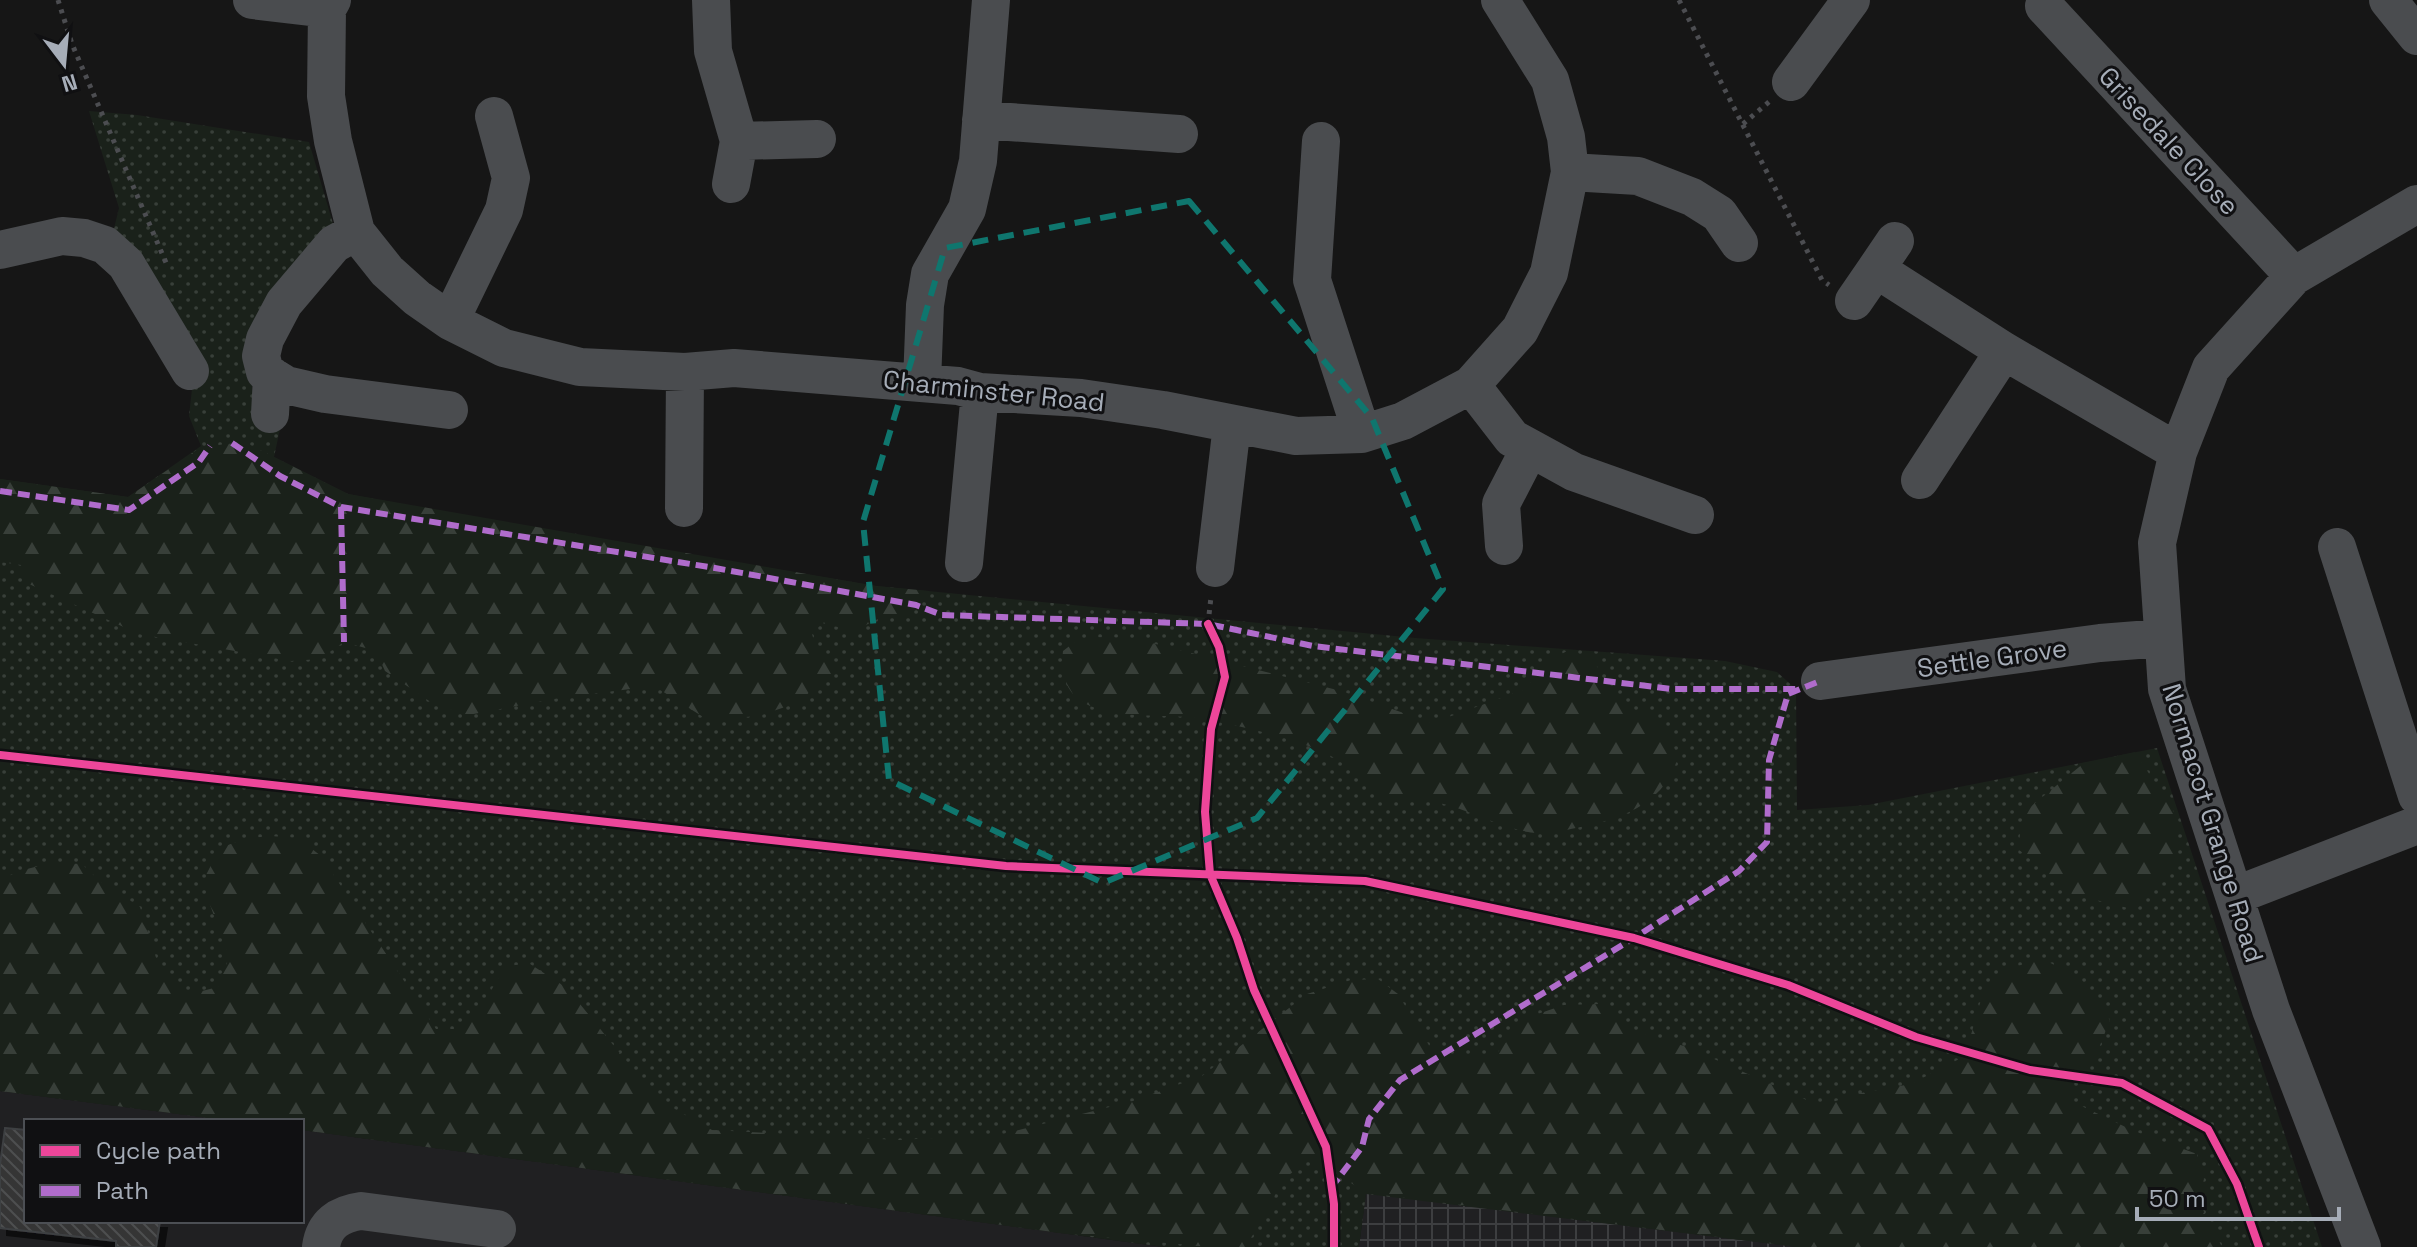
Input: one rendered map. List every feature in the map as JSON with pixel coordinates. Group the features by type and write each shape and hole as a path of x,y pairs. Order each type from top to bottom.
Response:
{"street":[{"path":"252,0 330,4"},
{"path":"711,0 713,51 739,141 731,184"},
{"path":"922,382 925,305 930,274 967,209 978,161 991,0"},
{"name":"Charminster Road","path":"330,4 326,96 333,141 356,232 387,271 417,298 450,321 504,348 580,367 685,372 734,368 922,382 980,392 1081,398 1163,410 1296,436 1362,434 1403,421 1471,385 1520,330 1549,273 1570,172 1566,137 1550,80 1500,0"},
{"path":"1791,82 1851,0"},
{"path":"2388,0 2417,36"},
{"name":"Grisedale Close","path":"2044,6 2294,276"},
{"path":"450,321 504,210 509,189 511,178 494,116"},
{"path":"981,120 1179,134"},
{"path":"739,141 817,139"},
{"path":"1321,141 1312,280 1362,434"},
{"path":"1570,172 1638,176 1692,197 1719,214 1739,243"},
{"name":"Normacot Grange Road","path":"2362,1247 2271,1010 2167,689 2157,543 2178,452 2211,368 2294,276 2417,204"},
{"path":"356,232 334,244 284,303 265,339 261,356 265,372 286,385 325,394 449,410"},
{"path":"0,250 62,236 84,238 105,245 126,264 190,371"},
{"path":"1854,301 1885,255 2004,351 2178,452"},
{"path":"1920,480 2004,351"},
{"path":"684,508 685,372"},
{"path":"270,414 272,376"},
{"path":"1471,385 1512,438 1574,472 1695,515"},
{"path":"964,563 980,392"},
{"path":"1215,568 1232,425"},
{"path":"1504,546 1501,504 1530,448"},
{"path":"2337,547 2417,796"},
{"name":"Settle Grove","path":"1820,681 2100,643 2163,638"},
{"path":"2234,896 2417,825"},
{"path":"321,1247 326,1226 345,1213 361,1211 497,1229"}],"path":[{"path":"58,0 78,58 167,266"},
{"path":"1679,0 1822,280"},
{"path":"1208,624 1214,635"}],"highlighted area":[{"path":"1189,201 1372,418 1443,589 1257,818 1103,883 889,780 863,522 945,248"}],"shaded area":[{"path":"0,1091 217,1119 24,1119 24,1223 304,1223 304,1130 1164,1247 0,1247"},
{"path":"1366,1193 1798,1247 1359,1247"}],"green space":[{"path":"89,111 137,115 309,142 334,227 250,375 256,412 283,415 274,457 348,494 876,586 1415,638 1725,661 1777,672 1796,689 1797,810 1868,805 2157,748 2322,1247 1798,1247 1366,1194 1359,1247 1164,1247 304,1130 304,1119 217,1119 0,1091 0,479 128,497 201,446 189,416 193,380 109,249 119,208"},
{"path":"244,442 348,494 876,586 929,591 909,613 882,617 854,631 822,623 812,634 816,647 831,660 832,673 797,703 758,716 708,720 654,686 559,698 468,715 435,705 385,671 376,651 344,642 319,659 291,661 139,634 29,584 21,565 0,562 0,479 128,497 201,447"},
{"path":"1091,637 1132,638 1341,691 1432,723 1523,690 1532,681 1539,666 1569,650 1590,658 1600,670 1607,692 1625,707 1649,714 1668,734 1678,757 1662,787 1639,807 1593,824 1552,832 1528,832 1436,802 1395,801 1382,797 1336,759 1274,735 1203,719 1134,715 1090,706 1074,695 1064,677 1063,651 1076,641"},
{"path":"2135,752 2174,812 2177,860 2136,910 2072,894 2018,849 2023,813 2084,763"},
{"path":"270,836 298,838 321,856 436,1029 458,1029 476,1016 502,972 515,965 530,964 567,988 657,1099 712,1130 899,1140 1003,1134 1133,1101 1202,1076 1307,994 1351,980 1378,979 1398,994 1430,1047 1462,1057 1497,1053 1526,1018 1564,1005 1600,1004 1632,1030 1687,1047 1820,1106 1861,1093 1911,1084 1965,1056 1984,989 2010,968 2043,959 2081,979 2110,1020 2095,1058 2071,1075 2071,1101 2134,1131 2197,1154 2204,1179 2198,1200 2222,1247 1797,1247 1366,1193 1312,1157 1280,1182 1269,1210 1245,1247 1210,1247 1060,1233 304,1130 304,1119 217,1119 0,1091 0,881 19,871 40,866 82,864 101,882 140,907 158,964 169,981 190,994 218,987 229,957 209,902 206,875 220,848 244,839"}],"building":[{"path":"5,1128 24,1130 24,1223 160,1223 156,1247 116,1247 116,1241 0,1228 0,1165"}],"marked path":[{"path":"232,443 280,476 341,507 715,568 916,605 942,615 1208,624 1313,646 1672,689 1796,689"},
{"path":"0,491 129,510 199,462 210,446"},
{"path":"341,507 344,642"},
{"path":"1331,1188 1362,1147 1369,1119 1400,1080 1739,871 1767,842 1769,760 1788,694 1820,681"}],"cycle path":[{"path":"1208,624 1219,647 1225,677 1211,729 1205,812 1210,874 1237,938 1254,990 1326,1147 1334,1204 1334,1247"},
{"path":"0,755 1006,866 1365,881 1634,938 1788,985 1916,1037 2030,1070 2122,1083 2208,1129 2237,1184 2259,1247"}]}
